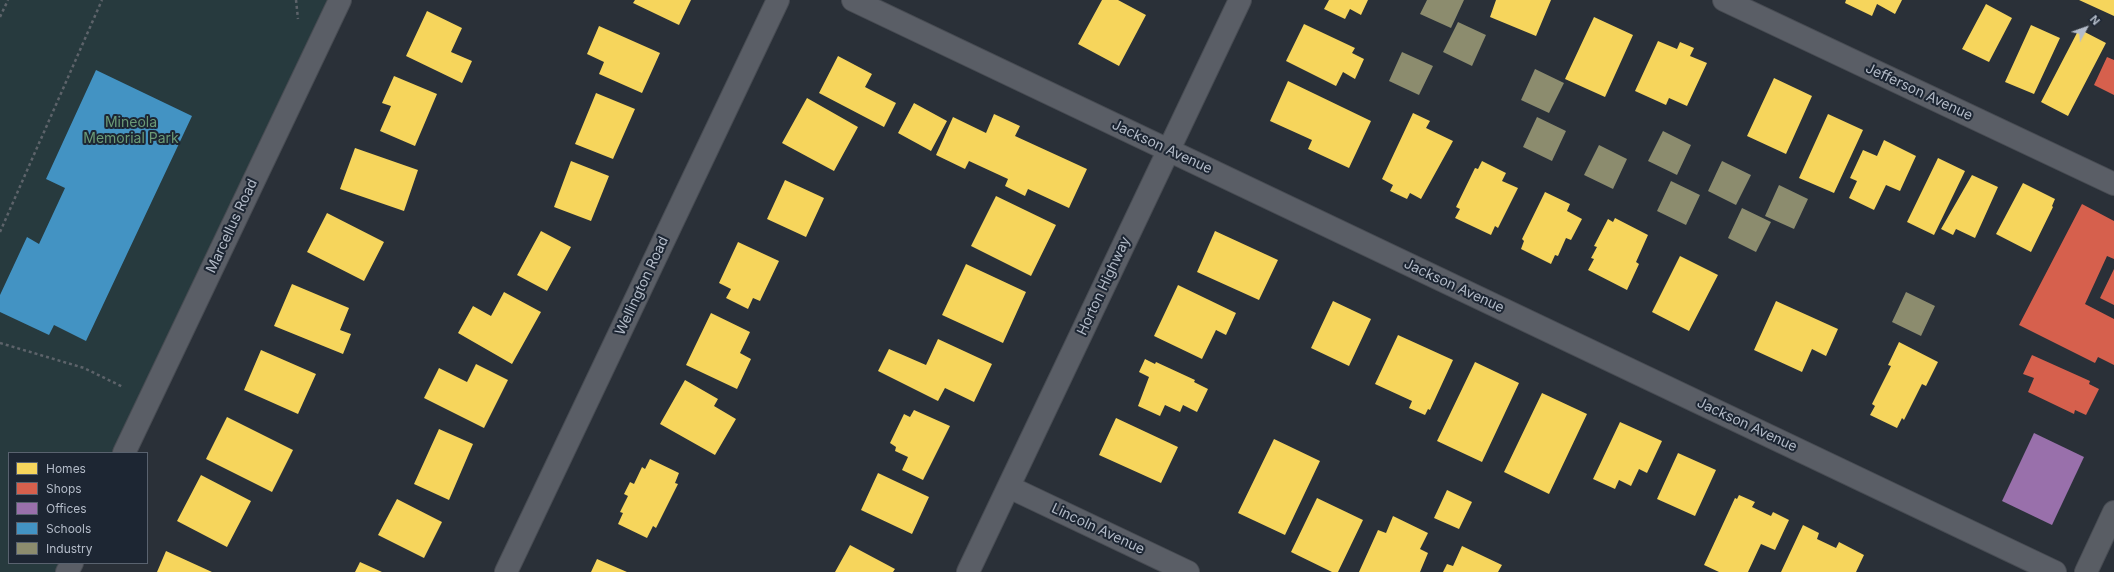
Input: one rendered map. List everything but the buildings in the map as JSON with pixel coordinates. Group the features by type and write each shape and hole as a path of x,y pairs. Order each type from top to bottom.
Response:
{"main road":[{"path":"2086,572 2114,512"}],"street":[{"name":"Marcellus Road","path":"124,452 340,0"},
{"name":"Wellington Road","path":"506,572 778,0"},
{"name":"Jackson Avenue","path":"853,0 2055,572"},
{"name":"Horton Highway","path":"968,572 1240,0"},
{"name":"Jefferson Avenue","path":"1724,0 2114,184"},
{"name":"Lincoln Avenue","path":"1009,487 1188,572"}],"path":[{"path":"0,17 8,0"},
{"path":"0,232 102,0"},
{"path":"0,343 84,368 149,400"}],"green space":[{"name":"Mineola Memorial Park","path":"0,0 340,0 124,452 8,452 8,564 71,564 67,572 0,572"}]}
